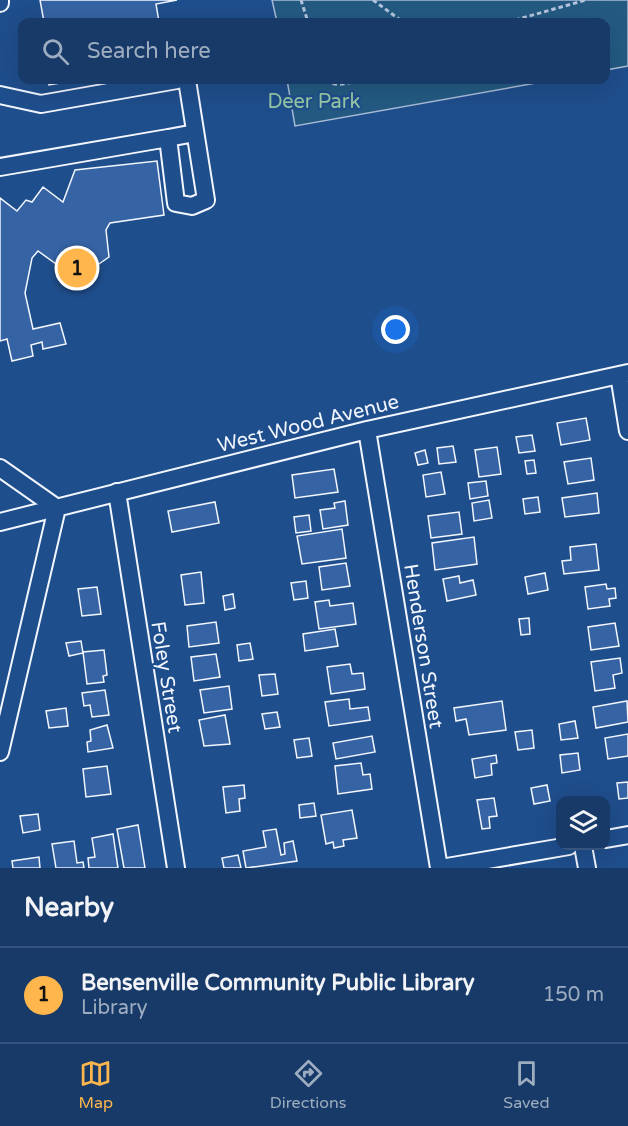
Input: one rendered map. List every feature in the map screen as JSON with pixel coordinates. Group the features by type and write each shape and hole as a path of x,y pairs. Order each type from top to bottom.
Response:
{"street":[{"path":"0,95 41,104 154,84"},
{"path":"168,138 176,203 192,206 206,200 188,84"},
{"path":"0,167 195,133"},
{"path":"624,374 628,431"},
{"name":"West Wood Avenue","path":"0,522 367,430 624,374"},
{"name":"Henderson Street","path":"367,430 440,868"},
{"path":"0,468 57,508 0,752"},
{"name":"Foley Street","path":"117,492 176,868"},
{"path":"610,838 628,835"},
{"path":"440,868 556,848"},
{"path":"584,850 587,868"}],"path":[{"path":"301,0 307,18"},
{"path":"373,0 398,18"},
{"path":"522,18 586,0"}],"green space":[{"path":"272,0 628,0 628,66 610,69 610,18 276,18"},
{"name":"Deer Park","path":"288,84 531,84 295,126"}],"building":[{"path":"40,0 177,0 156,4 158,18 43,18"},
{"path":"157,161 164,215 110,223 106,230 109,257 77,279 38,251 32,258 25,293 33,329 60,323 66,344 43,349 42,342 31,345 33,356 12,361 7,339 0,341 0,198 17,211 26,200 32,202 43,187 63,202 75,170"},
{"path":"586,418 590,440 561,445 557,423"},
{"path":"532,435 535,451 519,453 516,437"},
{"path":"453,446 456,462 439,464 437,448"},
{"path":"497,447 501,474 479,477 475,450"},
{"path":"425,450 428,463 418,465 415,453"},
{"path":"591,458 594,480 568,484 564,462"},
{"path":"534,460 536,473 527,474 525,461"},
{"path":"334,469 338,492 295,498 292,475"},
{"path":"441,472 445,494 426,497 423,475"},
{"path":"486,481 488,496 470,499 468,483"},
{"path":"597,493 599,513 565,517 562,498"},
{"path":"538,497 540,512 525,514 523,499"},
{"path":"489,500 492,518 474,521 472,503"},
{"path":"345,501 348,525 323,529 320,510 335,508 334,503"},
{"path":"215,502 219,523 172,532 168,511"},
{"path":"459,512 462,534 431,538 428,516"},
{"path":"309,515 311,531 296,533 294,517"},
{"path":"342,529 346,558 302,564 297,536"},
{"path":"474,537 477,564 435,570 432,543"},
{"path":"596,544 599,570 564,574 562,561 571,560 570,547"},
{"path":"346,563 350,586 322,590 319,567"},
{"path":"201,572 204,603 185,605 181,575"},
{"path":"545,573 548,590 528,594 525,577"},
{"path":"459,576 460,583 473,580 476,595 447,601 443,579"},
{"path":"306,581 308,598 294,600 291,583"},
{"path":"606,584 607,589 615,588 616,598 609,599 610,606 588,609 585,587"},
{"path":"97,587 101,614 82,616 78,589"},
{"path":"233,594 235,608 225,610 223,596"},
{"path":"329,600 330,606 353,603 356,624 319,629 315,602"},
{"path":"529,618 530,634 521,635 519,619"},
{"path":"216,622 219,643 189,647 187,626"},
{"path":"615,623 619,646 591,650 588,627"},
{"path":"335,629 338,646 305,651 303,634"},
{"path":"81,641 83,653 69,656 66,643"},
{"path":"250,643 253,659 239,661 237,645"},
{"path":"104,650 107,675 103,676 104,682 87,684 83,652"},
{"path":"216,654 220,677 194,681 191,657"},
{"path":"620,658 622,673 613,675 615,688 595,691 591,662"},
{"path":"350,664 352,674 363,673 365,689 331,694 327,667"},
{"path":"275,674 278,694 262,696 259,675"},
{"path":"229,686 232,709 204,713 200,690"},
{"path":"105,690 109,715 92,717 90,705 84,706 82,693"},
{"path":"349,699 350,709 368,707 370,720 329,726 325,702"},
{"path":"502,701 506,730 469,735 466,719 456,721 454,708"},
{"path":"627,701 628,722 596,728 593,707"},
{"path":"66,708 68,726 49,728 46,711"},
{"path":"277,712 280,727 265,729 262,714"},
{"path":"225,715 230,744 204,746 199,720"},
{"path":"575,721 578,738 561,740 559,724"},
{"path":"107,725 113,748 88,752 87,742 91,741 90,730"},
{"path":"532,730 534,748 518,750 515,732"},
{"path":"628,734 628,756 608,759 605,738"},
{"path":"372,736 375,752 336,759 333,743"},
{"path":"309,738 312,756 297,758 294,740"},
{"path":"578,753 580,770 562,773 560,755"},
{"path":"496,755 497,763 491,764 492,775 475,778 472,759"},
{"path":"361,763 363,775 370,774 372,789 338,794 335,766"},
{"path":"107,766 111,794 86,797 83,769"},
{"path":"628,782 628,798 619,799 617,783"},
{"path":"244,785 245,798 239,799 240,811 226,813 223,787"},
{"path":"547,785 550,801 534,804 531,788"},
{"path":"494,798 497,816 489,817 490,828 482,829 477,800"},
{"path":"314,803 316,816 300,818 299,805"},
{"path":"352,810 357,838 343,840 344,846 334,848 333,842 326,844 321,815"},
{"path":"38,814 40,830 23,833 20,816"},
{"path":"138,825 145,868 124,868 117,829"},
{"path":"276,829 281,855 285,854 284,843 293,841 297,861 246,868 243,851 266,847 263,831"},
{"path":"113,834 118,868 89,868 88,858 95,857 92,838"},
{"path":"74,841 77,863 83,862 84,868 56,868 52,844"},
{"path":"238,855 241,868 224,868 222,858"},
{"path":"39,857 40,868 13,868 12,861"}],"place":[{"name":"Bensenville Community Public Library","path":"77,268"}]}
